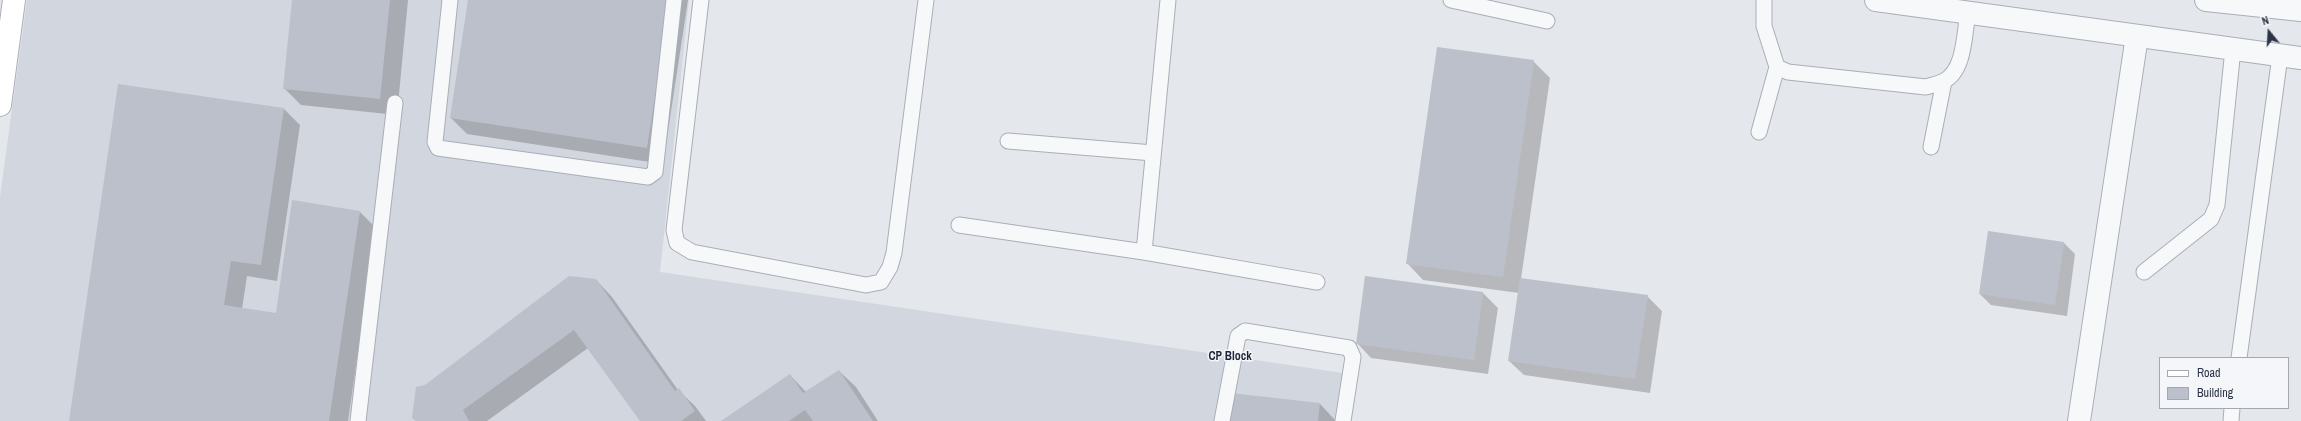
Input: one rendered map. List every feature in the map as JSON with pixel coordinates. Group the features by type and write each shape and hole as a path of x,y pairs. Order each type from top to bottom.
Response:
{"main road":[{"path":"0,105 14,0"}],"street":[{"path":"2212,0 2301,10"},
{"path":"1888,1 2301,58"},
{"path":"2079,421 2137,36"}],"lane":[{"path":"450,0 435,142 438,148 648,177 655,172 674,0"},
{"path":"701,0 674,230 677,243 692,252 866,285 881,282 890,267 894,253 926,0"},
{"path":"1144,252 1168,0"},
{"path":"1451,0 1547,21"},
{"path":"1759,132 1777,67 1764,26 1764,0"},
{"path":"1777,67 1788,72 1926,88 1944,81 1956,70 1960,58 1968,13"},
{"path":"2144,272 2211,219 2217,205 2232,49"},
{"path":"2239,357 2280,56"},
{"path":"1931,147 1944,81"},
{"path":"358,421 395,103"},
{"path":"1008,141 1153,153"},
{"path":"959,225 1144,252 1318,282"},
{"path":"1222,421 1238,336 1245,331 1349,348 1353,357 1343,421"},
{"path":"2230,421 2232,409"}],"shaded area":[{"path":"27,0 689,0 660,272 1343,373 1336,421 0,421 0,197"}],"building":[{"path":"292,0 390,0 380,99 283,89"},
{"path":"468,0 670,0 647,148 450,118"},
{"path":"1437,47 1534,60 1503,277 1406,264"},
{"path":"118,84 284,108 261,265 231,261 224,305 276,313 292,200 360,211 329,421 69,421"},
{"path":"1988,231 2064,242 2055,305 1979,294"},
{"path":"569,276 596,279 675,391 679,388 695,411 681,421 640,421 574,330 463,410 469,421 416,421 412,418 416,387 425,385"},
{"path":"1365,276 1483,292 1474,360 1356,344"},
{"path":"1520,278 1648,295 1635,379 1508,361"},
{"path":"839,370 873,421 813,421 805,410 789,421 721,421 790,374 803,393"},
{"path":"1230,393 1320,403 1318,421 1227,421"}],"district":[{"name":"CP Block","path":"1230,357"}]}
